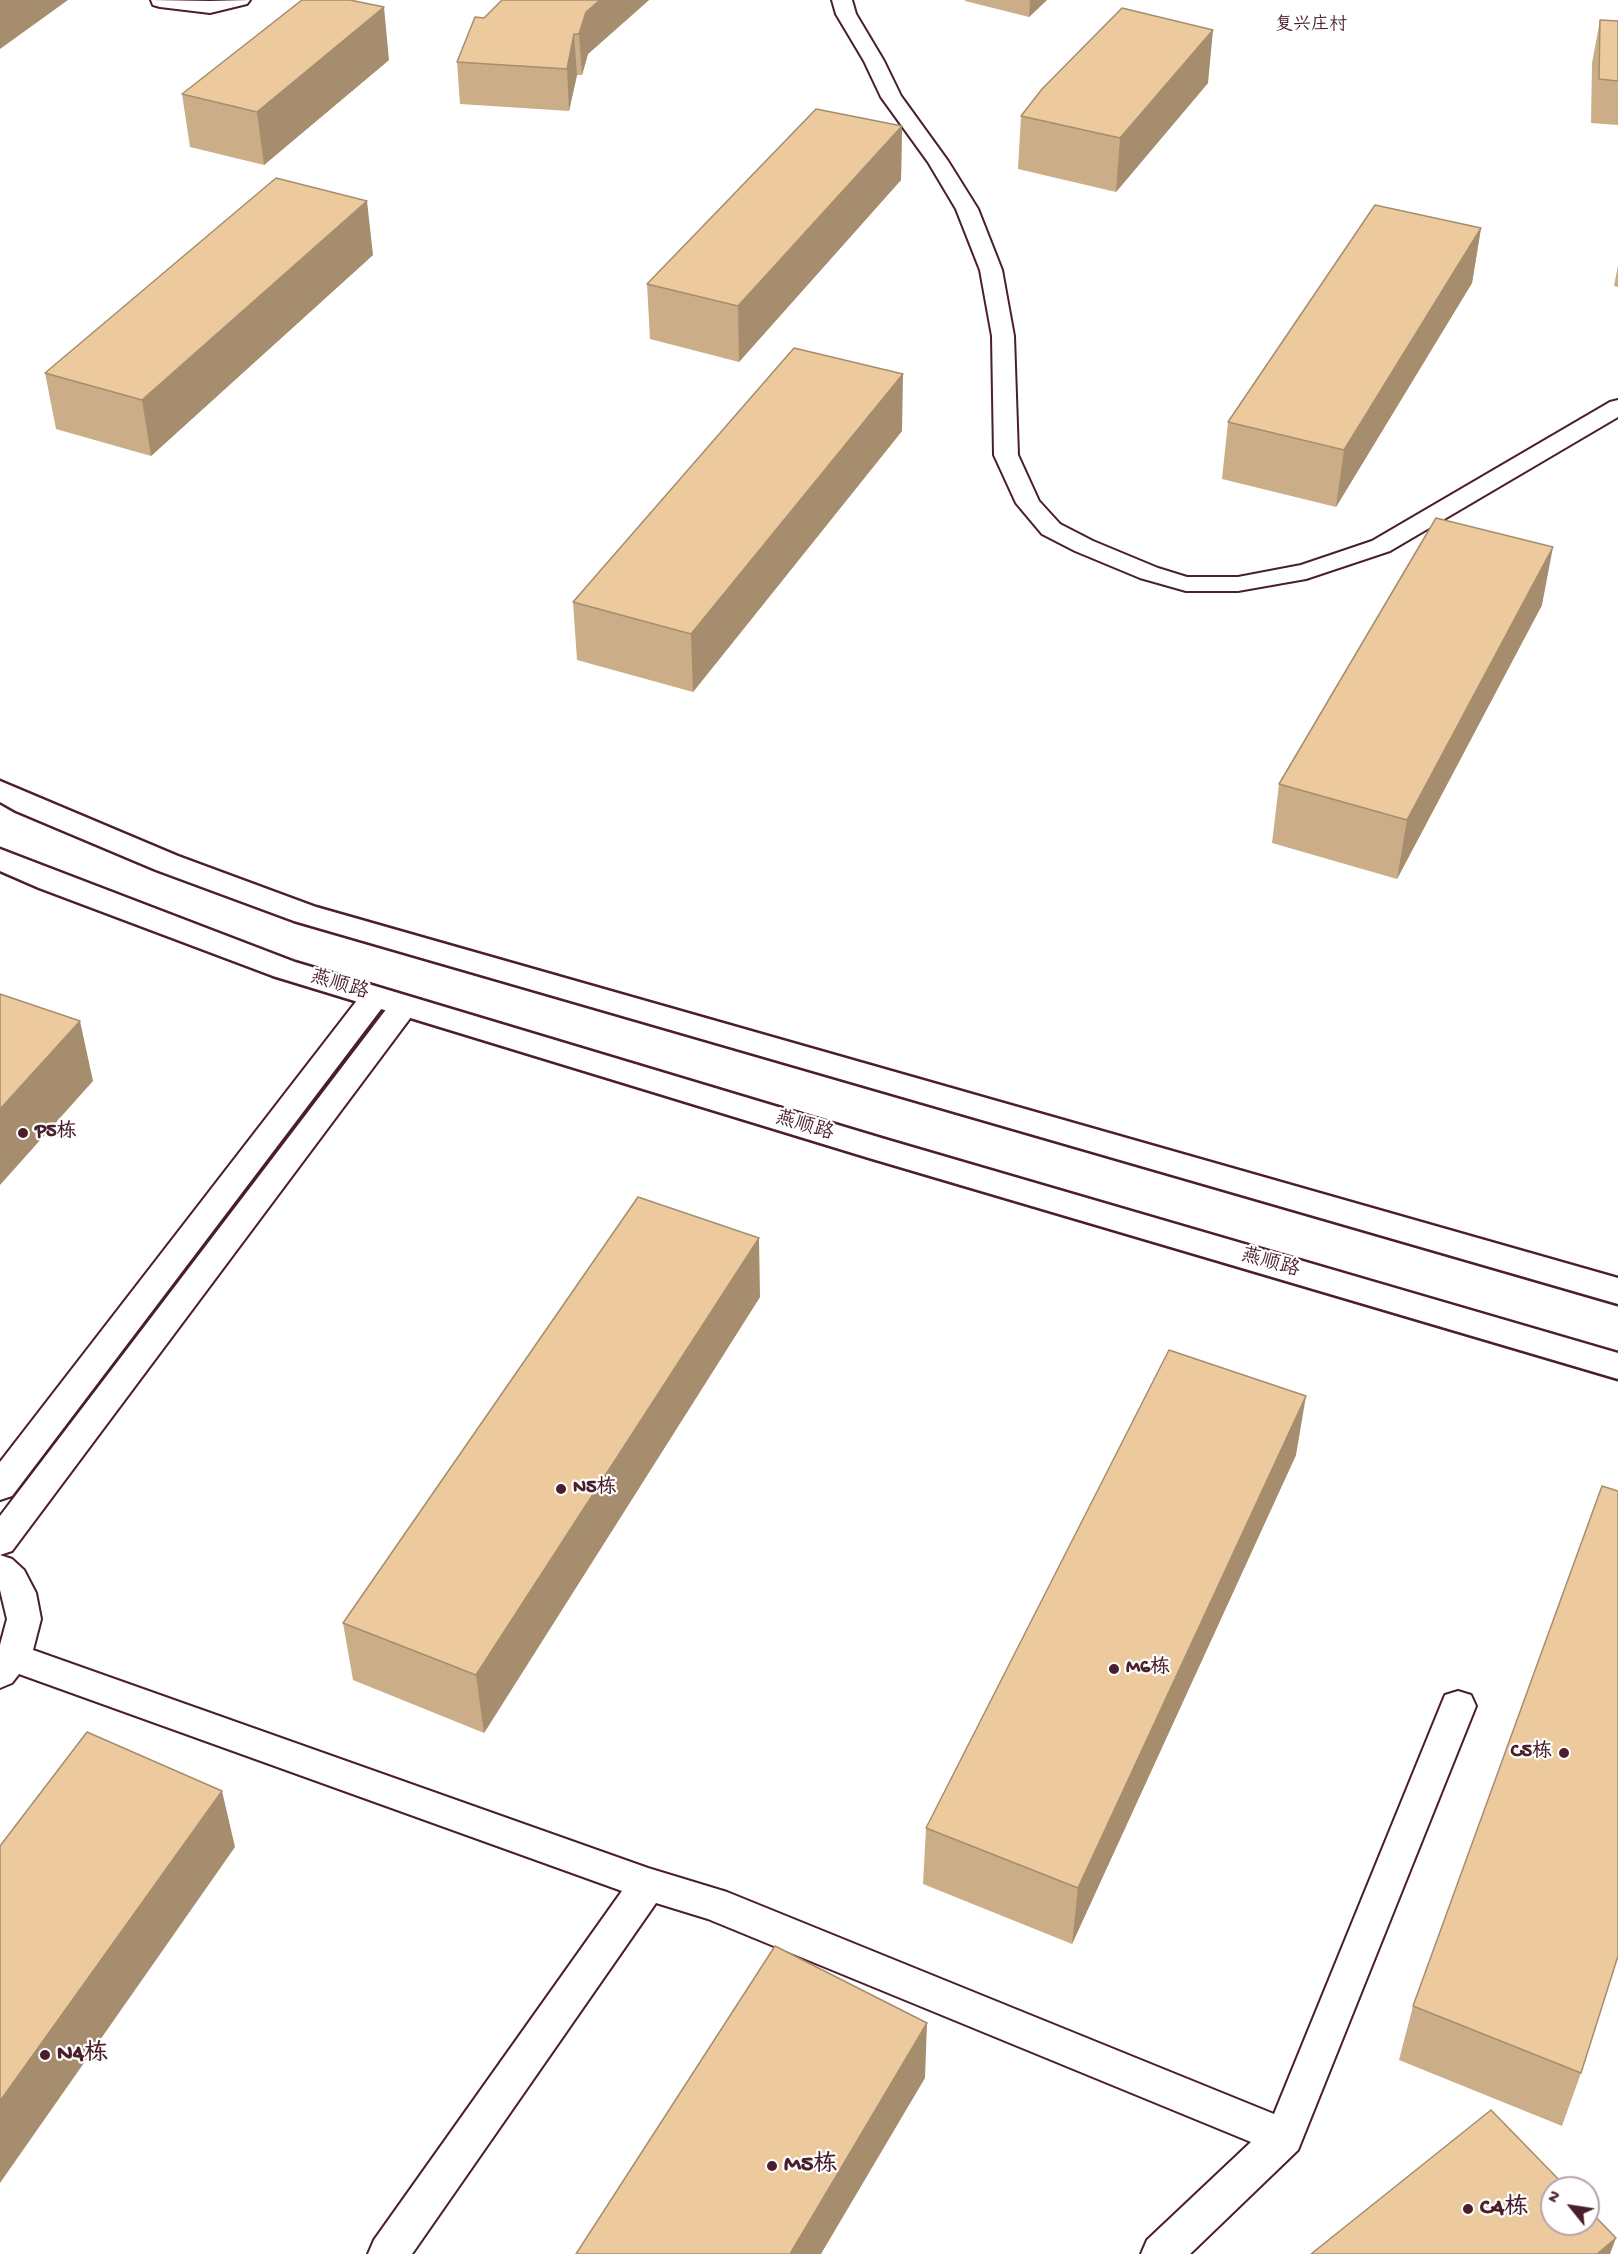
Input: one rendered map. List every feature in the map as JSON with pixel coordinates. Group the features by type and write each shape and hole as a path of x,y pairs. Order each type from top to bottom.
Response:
{"main road":[{"path":"0,790 26,804 167,863 306,914 1618,1291"},
{"name":"燕顺路","path":"0,859 50,881 273,965 881,1150 1618,1366"}],"lane":[{"path":"160,1 210,7 240,0"},
{"path":"842,0 846,14 891,97 938,161 967,209 991,270 1003,336 1006,455 1028,503 1051,529 1084,546 1149,573 1186,584 1238,584 1306,572 1382,546 1618,407"},
{"path":"0,1487 389,1001"},
{"path":"0,1541 389,1001"},
{"path":"0,1569 12,1580 23,1608 23,1624 6,1665 648,1884 714,1904 1284,2137"},
{"path":"1161,2254 1284,2137 1458,1706"},
{"path":"388,2254 648,1884"}],"building":[{"path":"302,0 350,0 384,7 257,112 182,94"},
{"path":"502,0 600,0 586,12 579,34 574,34 567,69 457,62 475,17 484,18"},
{"path":"1122,8 1213,30 1120,138 1021,116 1042,89"},
{"path":"1600,20 1618,21 1618,81 1599,79"},
{"path":"816,109 902,126 738,306 647,284"},
{"path":"276,178 367,201 142,400 45,373"},
{"path":"1375,205 1481,228 1344,450 1228,422"},
{"path":"794,348 903,374 691,634 573,602"},
{"path":"1436,518 1553,547 1407,820 1279,784"},
{"path":"0,994 80,1021 0,1109"},
{"name":"N5栋","path":"638,1197 759,1238 476,1675 343,1623"},
{"name":"M6栋","path":"1169,1350 1306,1396 1078,1888 926,1828"},
{"name":"C5栋","path":"1602,1486 1618,1491 1618,1956 1581,2073 1413,2006"},
{"name":"N4栋","path":"87,1732 222,1791 0,2101 0,1846"},
{"name":"M5栋","path":"775,1946 927,2023 790,2254 576,2254"},
{"path":"1491,2110 1555,2176 1540,2176 1540,2236 1600,2236 1600,2221 1616,2238 1597,2254 1311,2254"}],"place":[{"name":"P5栋","path":"23,1133"},
{"name":"N5栋","path":"561,1489"},
{"name":"M6栋","path":"1114,1669"},
{"name":"C5栋","path":"1564,1753"},
{"name":"N4栋","path":"45,2055"},
{"name":"M5栋","path":"772,2166"},
{"name":"C4栋","path":"1468,2209"}],"district":[{"name":"复兴庄村","path":"1311,26"}]}
